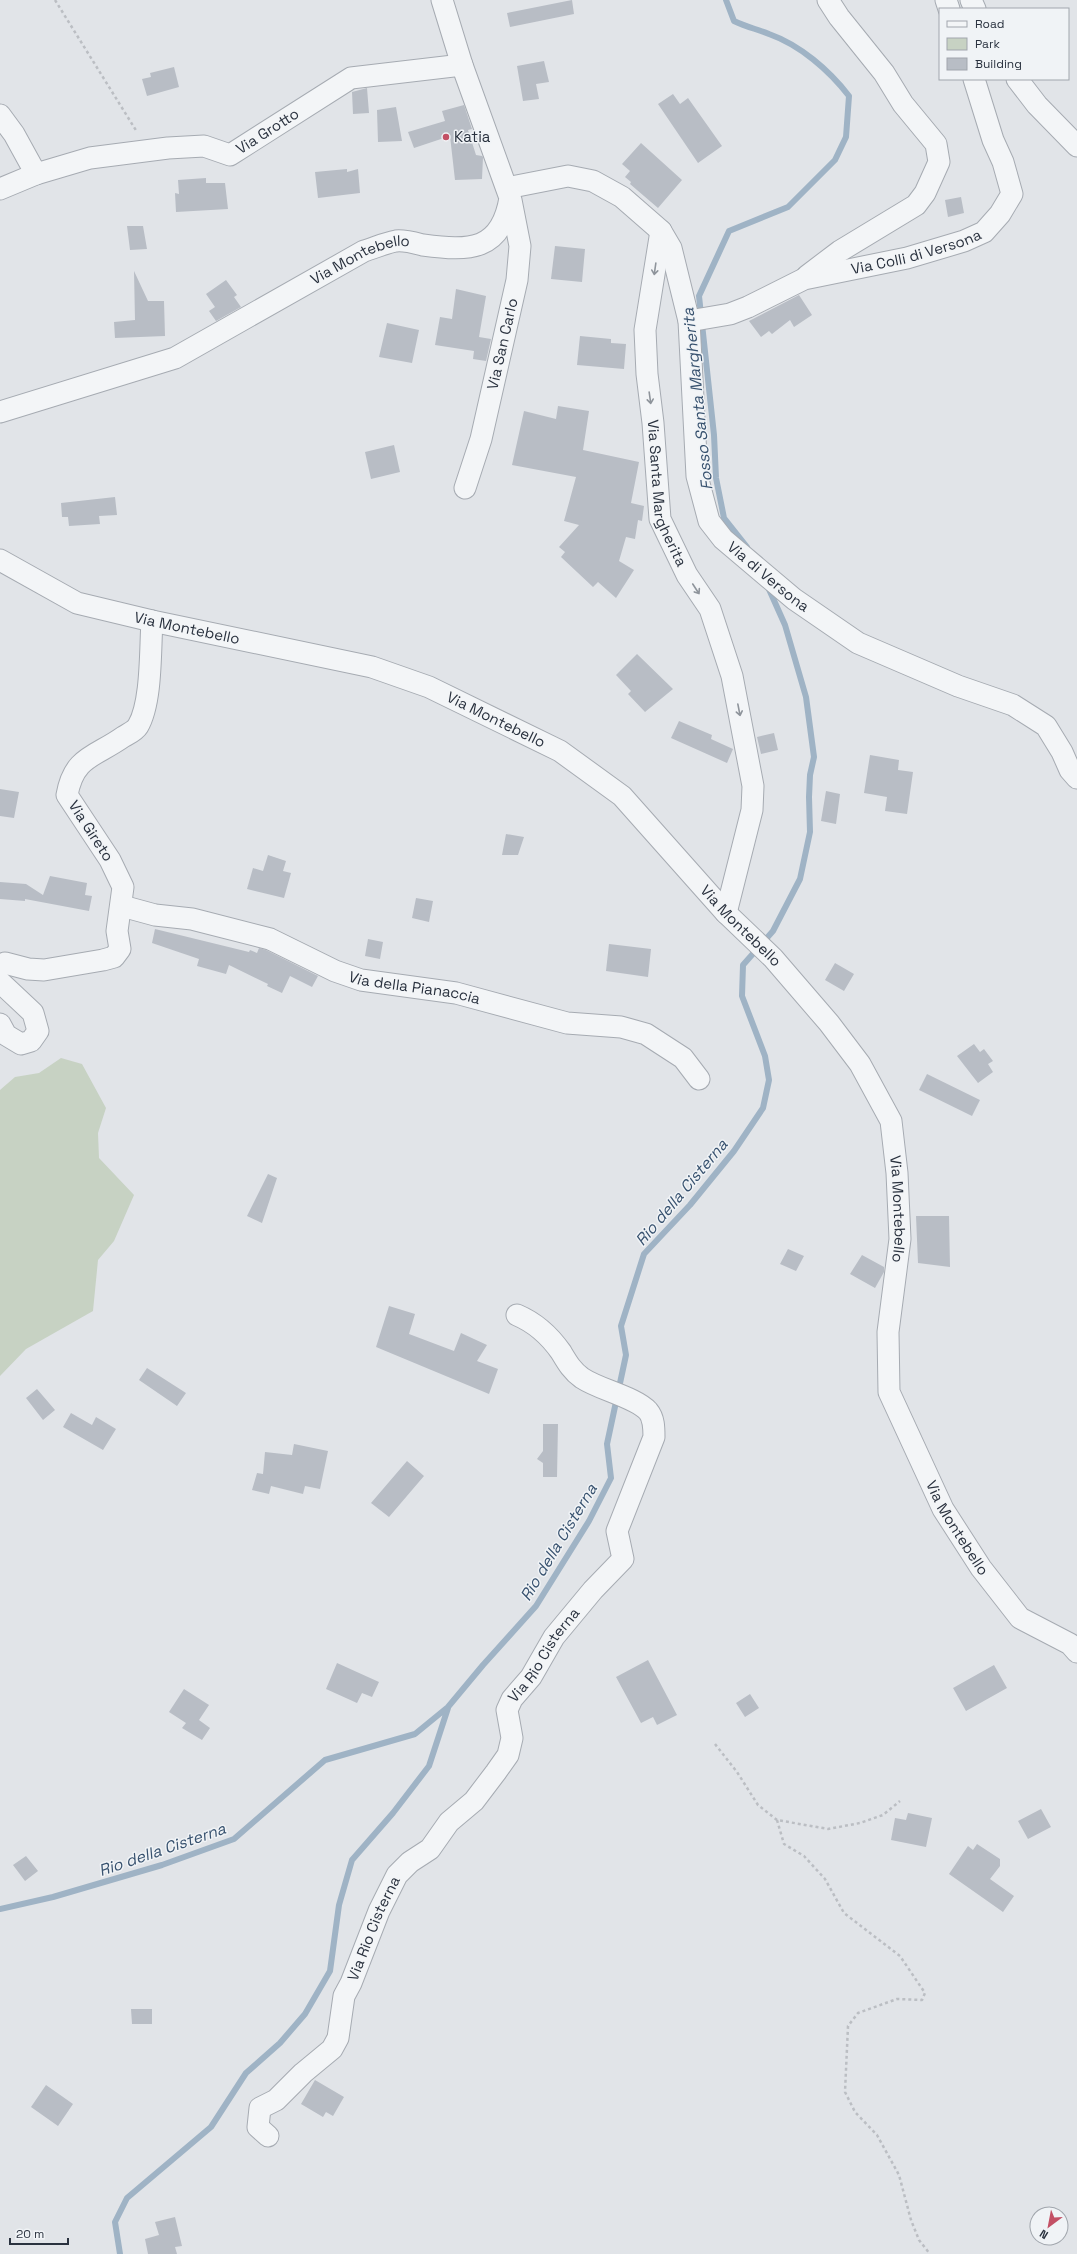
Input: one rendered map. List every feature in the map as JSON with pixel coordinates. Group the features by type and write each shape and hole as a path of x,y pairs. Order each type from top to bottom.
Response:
{"street":[{"name":"Via Montebello","path":"0,412 175,358 364,251 397,241 456,249 481,244 496,235 507,217 508,193 462,65 442,0"},
{"path":"804,279 840,251 916,205 925,193 940,162 936,144 903,104 884,73 839,17 828,0"},
{"name":"Via Grotto","path":"0,189 36,174 90,158 168,148 204,146 230,155 351,78 462,65"},
{"name":"Via Colli di Versona","path":"700,320 748,307 804,279 907,258 964,241 984,232 1000,214 1012,194 1003,162 991,134 974,80"},
{"path":"1018,80 1037,105 1077,146"},
{"path":"0,115 14,134 36,174"},
{"path":"508,193 568,176 593,181 622,197 661,231"},
{"name":"Via San Carlo","path":"465,488 481,439 517,280 520,246 508,193"},
{"name":"Via di Versona","path":"661,231 671,248 700,320 696,476 709,521 723,539 794,599 858,643 958,686 1020,709 1046,726 1062,752 1070,770 1077,778"},
{"name":"Via Santa Margherita","path":"661,231 645,330 647,374 653,423 660,519 688,575 712,617 732,676 753,786 752,810 726,913"},
{"name":"Via Montebello","path":"0,560 77,603 152,621 372,667 429,687 560,751 622,796 726,913 773,958 829,1023 855,1058 891,1121 897,1173 900,1239 888,1332 889,1392 943,1509 981,1568 1020,1618 1070,1644 1077,1652"},
{"name":"Via Gireto","path":"0,967 5,963 28,969 44,970 114,956 120,949 117,931 122,906 123,887 110,860 67,795 70,778 82,761 116,742 137,728 146,710 152,621"},
{"name":"Via della Pianaccia","path":"122,906 155,914 192,919 270,939 335,971 361,980 456,993 567,1023 621,1027 646,1034 683,1058 698,1079"},
{"path":"0,982 33,1014 38,1031 31,1041 20,1044 6,1035 0,1024"},
{"name":"Via Rio Cisterna","path":"268,2136 258,2127 260,2108 276,2100 303,2073 332,2049 338,2038 344,1996 351,1983 379,1911 397,1875 410,1862 430,1849 449,1822 474,1800 496,1772 508,1755 512,1738 507,1710 512,1699 531,1677 554,1637 593,1590 623,1559 618,1531 654,1437 654,1423 649,1412 640,1405 604,1390 571,1369 546,1334 532,1321 517,1315"}],"path":[{"path":"55,0 149,151"},
{"path":"715,1744 737,1772 758,1804 777,1820 828,1828 860,1823 883,1815 900,1801"},
{"path":"777,1820 784,1844 804,1856 825,1879 844,1913 900,1956 926,1993 922,2000 897,2000 858,2013 848,2026 845,2092 855,2112 877,2135 899,2175 919,2240 930,2254"}],"green space":[{"path":"61,1058 82,1064 106,1108 98,1133 99,1158 134,1195 114,1241 98,1260 93,1311 26,1349 0,1376 0,1090 15,1077 39,1073"}],"building":[{"path":"572,0 574,14 510,27 507,13"},
{"path":"544,61 549,82 536,84 539,99 523,101 517,66"},
{"path":"174,67 179,87 147,96 142,79 151,77 150,73"},
{"path":"367,88 369,113 353,114 352,92"},
{"path":"673,94 680,104 688,98 722,146 698,163 658,104"},
{"path":"464,105 472,129 468,130 476,155 483,157 482,179 455,180 450,136 414,148 408,132 445,121 442,111"},
{"path":"396,107 402,141 378,142 377,110"},
{"path":"641,143 682,180 658,208 630,184 631,182 625,177 630,171 622,164"},
{"path":"347,169 347,172 358,169 360,193 318,198 315,172"},
{"path":"206,178 206,183 225,183 228,209 176,212 175,193 179,194 178,180"},
{"path":"961,197 964,213 948,217 945,200"},
{"path":"127,226 143,226 147,249 130,250"},
{"path":"555,246 585,249 582,282 551,279"},
{"path":"134,271 148,301 164,301 165,336 115,338 114,322 135,320"},
{"path":"226,280 237,295 234,297 241,307 216,321 209,311 215,307 206,294"},
{"path":"456,289 486,296 479,337 491,339 486,361 473,359 474,351 435,345 440,317 452,319"},
{"path":"799,295 812,315 794,327 790,320 772,334 769,331 761,337 749,321"},
{"path":"387,323 419,330 412,363 379,357"},
{"path":"580,336 611,339 611,343 626,344 624,369 577,365"},
{"path":"558,406 589,411 583,450 639,462 631,503 644,506 642,521 638,520 635,539 626,537 619,561 634,570 616,598 598,582 593,587 561,557 565,552 559,547 579,525 564,521 576,477 512,465 524,411 556,419"},
{"path":"394,445 400,472 371,479 365,452"},
{"path":"115,497 117,515 99,516 100,524 69,526 68,517 62,517 61,503"},
{"path":"637,654 673,689 645,712 628,694 631,691 616,675"},
{"path":"679,721 712,735 711,739 733,749 727,763 671,738"},
{"path":"774,733 778,750 761,754 757,737"},
{"path":"870,755 899,760 898,770 913,772 907,814 885,811 887,797 864,793"},
{"path":"0,789 19,792 14,818 0,816"},
{"path":"826,791 840,794 836,824 821,821"},
{"path":"506,834 524,837 518,855 502,855"},
{"path":"268,855 286,861 283,871 291,873 284,898 247,889 253,868 263,871"},
{"path":"50,876 87,883 85,895 92,896 89,911 25,899 25,901 0,899 0,882 26,884 43,895"},
{"path":"416,898 433,901 429,922 412,918"},
{"path":"155,929 249,952 250,950 257,953 259,948 266,950 318,976 312,987 290,976 282,993 267,986 268,984 229,965 226,974 197,966 199,959 152,943"},
{"path":"368,939 383,942 380,959 365,956"},
{"path":"609,944 651,949 648,977 606,971"},
{"path":"835,963 854,974 844,991 825,980"},
{"path":"974,1044 980,1052 984,1049 993,1061 988,1064 993,1072 978,1083 957,1056"},
{"path":"927,1074 980,1100 972,1116 919,1090"},
{"path":"268,1174 277,1178 262,1223 247,1216"},
{"path":"916,1216 949,1216 950,1267 918,1263"},
{"path":"788,1249 804,1256 796,1271 780,1264"},
{"path":"862,1255 884,1267 884,1272 875,1288 850,1274"},
{"path":"389,1306 415,1314 409,1334 454,1351 461,1333 487,1345 477,1361 498,1369 489,1394 376,1347"},
{"path":"147,1368 186,1393 177,1406 139,1380"},
{"path":"37,1389 55,1410 43,1420 26,1398"},
{"path":"71,1413 92,1425 96,1417 116,1429 103,1450 63,1427"},
{"path":"543,1424 558,1424 557,1477 543,1477 543,1463 537,1459 543,1451"},
{"path":"294,1444 328,1451 320,1489 305,1486 303,1494 271,1486 269,1494 252,1490 257,1473 263,1474 265,1452 292,1455"},
{"path":"407,1461 424,1476 389,1517 371,1503"},
{"path":"648,1660 677,1715 657,1725 653,1717 641,1723 616,1677"},
{"path":"337,1663 379,1682 372,1697 362,1693 357,1703 326,1689"},
{"path":"994,1665 1007,1688 966,1711 953,1688"},
{"path":"184,1689 209,1705 199,1720 210,1728 202,1740 182,1728 186,1723 169,1712"},
{"path":"750,1694 759,1708 745,1717 736,1703"},
{"path":"1041,1809 1051,1827 1028,1839 1018,1821"},
{"path":"908,1813 932,1818 926,1847 891,1840 895,1818 906,1820"},
{"path":"977,1844 1000,1859 1000,1866 990,1879 1014,1896 1003,1912 949,1874 968,1846 973,1850"},
{"path":"26,1856 38,1871 25,1881 13,1865"},
{"path":"131,2009 152,2009 152,2024 132,2024"},
{"path":"315,2080 344,2097 333,2116 326,2112 323,2117 301,2104"},
{"path":"46,2085 73,2104 58,2126 31,2107"},
{"path":"175,2217 182,2246 175,2247 177,2254 148,2254 145,2239 159,2235 155,2222"}],"waterway":[{"name":"Fosso Santa Margherita","path":"726,0 734,21 781,39 803,52 823,68 849,96 846,137 835,160 788,207 729,231 699,296 714,435 716,478 724,518 747,547"},
{"name":"Rio della Cisterna","path":"0,1909 53,1897 162,1865 234,1839 325,1760 415,1734 448,1707 483,1665 536,1606 589,1521 611,1478 607,1444 626,1355 621,1326 644,1254 690,1205 734,1151 763,1108 769,1080 765,1056 742,996 743,965 773,931 800,879 810,832 810,775 814,757 806,697 785,625 768,587"},
{"path":"120,2254 115,2222 127,2198 211,2127 246,2073 280,2043 305,2014 330,1971 339,1905 352,1860 393,1813 429,1766 448,1708"}],"place":[{"name":"Katia","path":"446,137"}]}
